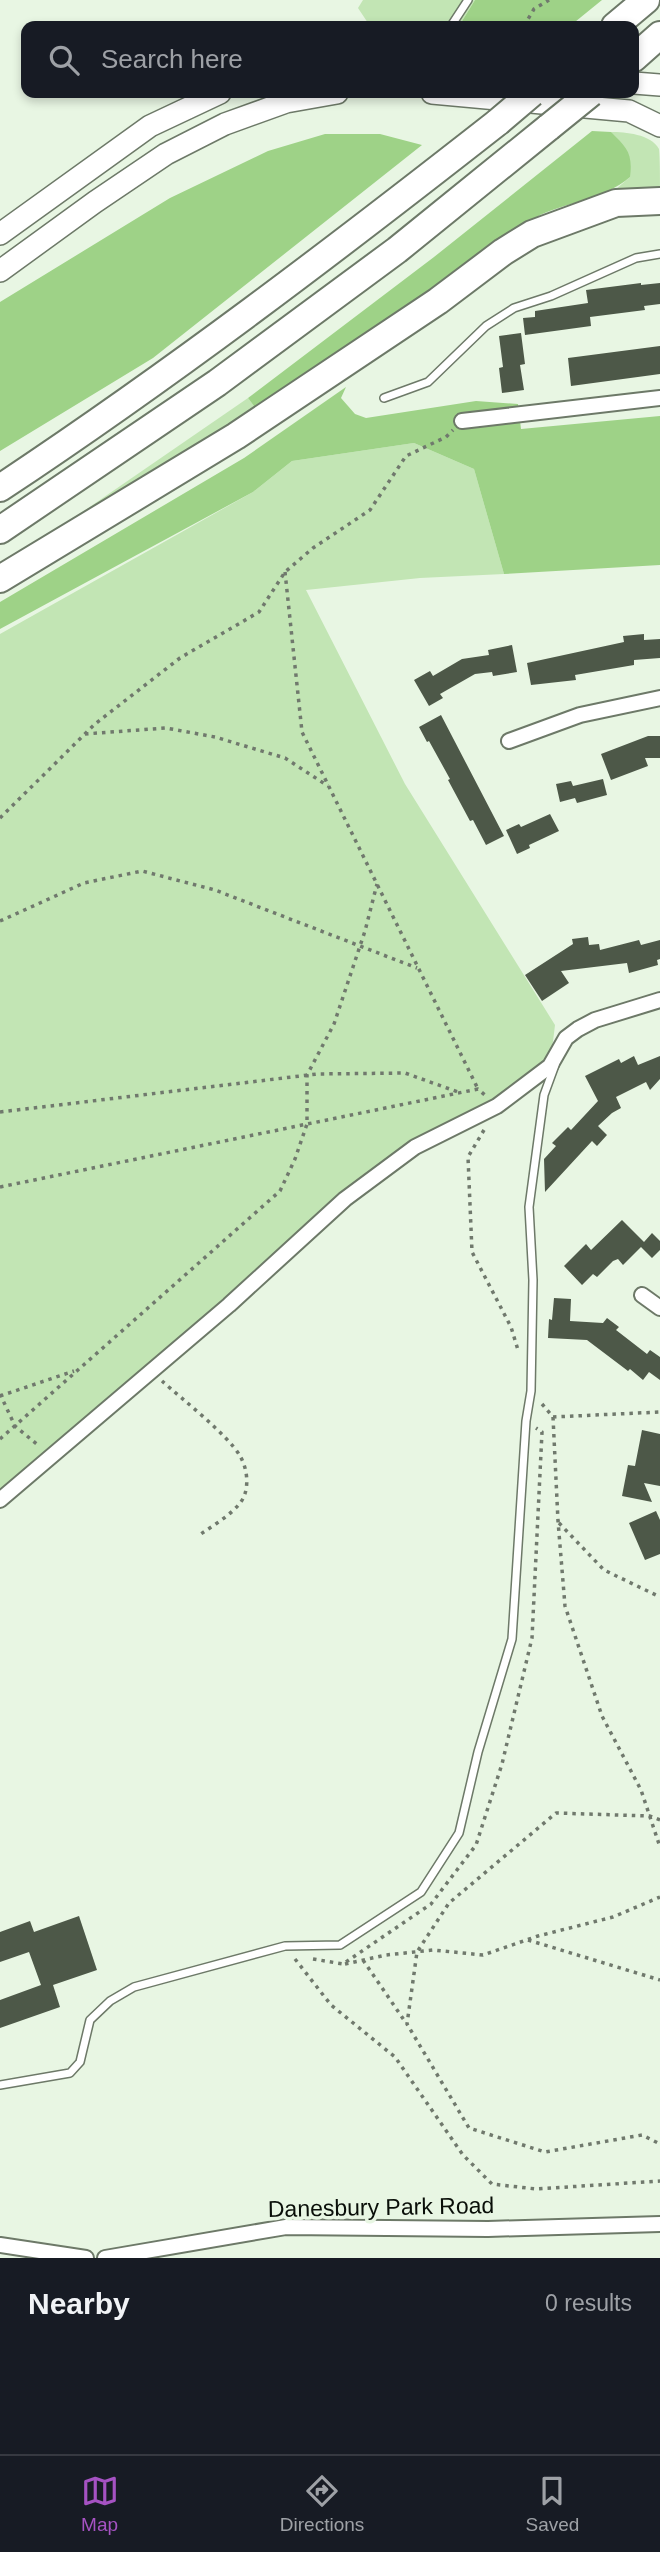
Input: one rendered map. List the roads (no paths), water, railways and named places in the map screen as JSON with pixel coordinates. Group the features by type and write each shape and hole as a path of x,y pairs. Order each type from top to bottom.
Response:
{"highway":[{"path":"621,21 646,0"},
{"path":"639,54 660,35"},
{"path":"0,488 171,369 344,243 526,98"},
{"path":"0,530 217,383 397,250 585,98"},
{"path":"0,579 236,436 438,301 532,233 616,204 660,201"}],"main road":[{"path":"639,83 660,85"},
{"path":"0,234 150,126 209,98"},
{"path":"0,271 166,154 225,124 286,102 309,98"},
{"path":"490,98 629,111 660,126"}],"street":[{"path":"462,421 660,398"},
{"path":"509,741 580,715 660,698"},
{"path":"0,1500 229,1305 345,1199 415,1147 497,1106 550,1066 566,1038 595,1020 660,1000"},
{"path":"642,1295 660,1308"},
{"name":"Danesbury Park Road","path":"105,2258 286,2227 488,2229 660,2224"},
{"path":"0,2245 86,2258"}],"lane":[{"path":"454,21 468,0"},
{"path":"383,398 428,382 486,326 514,308 551,296 636,258 660,254"},
{"path":"0,2085 71,2073 80,2062 90,2020 110,2000 134,1987 285,1946 340,1945 421,1892 459,1833 478,1752 512,1639 526,1421 531,1391 533,1280 529,1207 544,1095 566,1038"}]}
